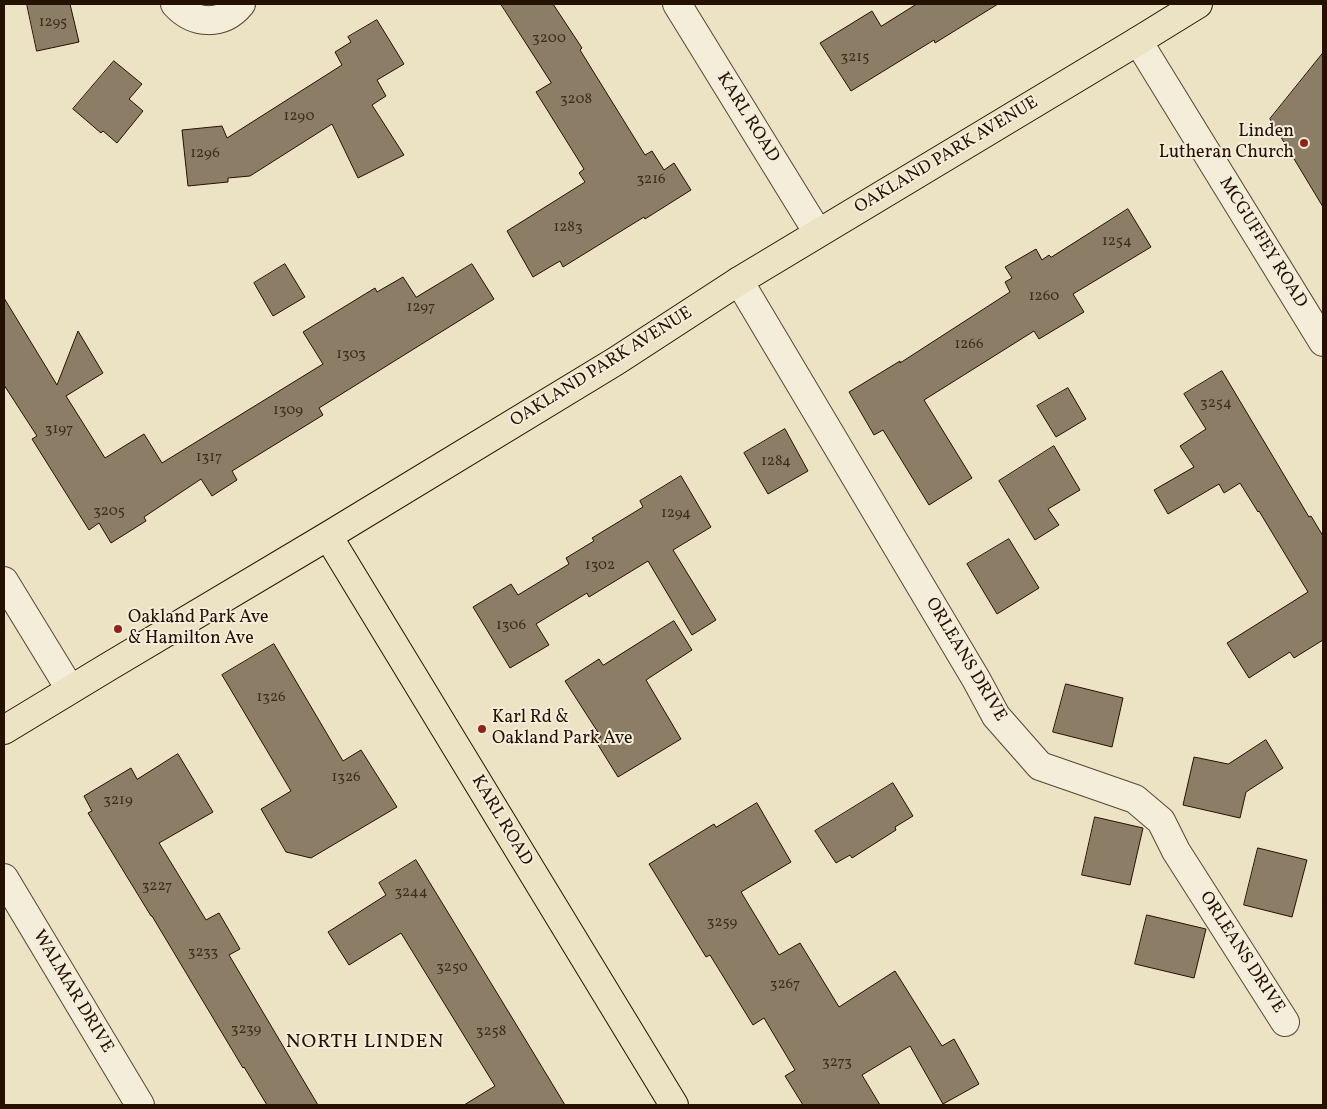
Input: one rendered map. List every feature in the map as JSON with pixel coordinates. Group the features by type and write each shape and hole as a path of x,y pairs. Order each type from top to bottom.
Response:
{"main road":[{"name":"OAKLAND PARK AVENUE","path":"4,730 616,361 739,281 1198,4"},
{"name":"KARL ROAD","path":"328,536 674,1105"}],"street":[{"path":"176,4 182,12 195,19 210,20 224,18 241,4"},
{"name":"KARL ROAD","path":"677,4 818,233"},
{"name":"MCGUFFEY ROAD","path":"1138,41 1323,342"},
{"name":"ORLEANS DRIVE","path":"739,281 976,679 996,716 1040,766 1135,799 1161,822 1176,851 1285,1022"},
{"path":"4,581 70,689"},
{"name":"WALMAR DRIVE","path":"4,878 140,1105"}],"building":[{"path":"27,4 70,4 79,42 37,51"},
{"path":"501,4 553,4 582,48 580,50 645,155 652,151 664,170 674,163 691,190 563,267 560,261 533,277 507,231 585,182 579,173 584,169 536,92 551,83"},
{"path":"917,4 998,4 935,43 934,40 851,91 820,43 872,11 881,26"},
{"path":"377,20 404,64 377,80 386,96 372,105 404,155 358,178 332,124 250,176 228,178 228,182 188,186 182,130 222,126 227,138 342,65 335,52 351,42 348,37"},
{"name":"Linden Lutheran Church","path":"1323,53 1323,207 1270,119"},
{"path":"114,61 142,84 129,99 143,111 117,143 103,131 101,133 73,109"},
{"path":"1128,209 1151,247 1073,294 1084,312 1039,339 1034,331 924,400 972,478 929,505 883,430 874,435 849,392 900,361 900,363 1010,292 1005,282 1012,278 1005,267 1036,249 1042,260 1049,255 1051,257"},
{"path":"285,264 305,297 273,316 254,283"},
{"path":"472,264 494,299 319,408 323,415 232,471 237,480 212,496 201,479 144,517 146,521 111,543 99,523 89,530 32,439 37,436 4,385 4,298 57,385 78,331 103,373 66,396 105,458 144,434 162,463 323,364 303,332 375,288 377,292 403,277 416,297"},
{"path":"1222,371 1309,517 1311,516 1323,536 1323,640 1294,658 1290,652 1249,678 1227,643 1308,592 1240,483 1224,493 1219,484 1168,514 1154,490 1194,467 1180,446 1206,429 1184,394"},
{"path":"1068,388 1086,419 1056,437 1037,406"},
{"path":"785,429 808,471 768,494 744,453"},
{"path":"1054,446 1080,490 1048,509 1059,525 1035,540 999,481"},
{"path":"681,476 711,527 673,550 716,620 692,635 648,561 589,597 587,593 536,624 549,645 510,668 473,607 511,584 518,595 569,564 566,558 594,541 592,538 643,507 640,501"},
{"path":"1009,539 1039,588 997,614 967,564"},
{"path":"674,621 692,650 646,680 681,739 618,777 595,740 601,737 565,681 599,659 603,665"},
{"path":"274,644 343,761 361,750 397,807 311,858 286,852 261,809 291,791 222,675"},
{"path":"1066,684 1123,698 1112,747 1053,732"},
{"path":"1266,740 1283,768 1246,792 1240,818 1183,805 1194,757 1228,764"},
{"path":"178,754 213,812 159,843 206,920 219,913 240,949 229,955 318,1105 267,1105 88,813 92,811 84,796 131,768 137,779"},
{"path":"893,783 913,816 895,827 896,830 852,858 850,855 836,863 815,831"},
{"path":"757,803 791,862 741,892 779,955 800,943 839,1007 895,971 942,1046 954,1039 979,1084 943,1104 910,1046 862,1075 880,1105 803,1105 785,1076 795,1070 764,1018 753,1025 710,955 706,957 649,864 714,824 716,827"},
{"path":"1095,817 1143,828 1130,885 1082,875"},
{"path":"1258,848 1307,860 1292,917 1244,905"},
{"path":"416,860 565,1105 464,1105 495,1086 401,933 349,965 328,932 386,895 379,883"},
{"path":"1147,915 1206,929 1194,978 1135,964"}],"place":[{"name":"Linden Lutheran Church","path":"1304,143"},
{"name":"Oakland Park Ave & Hamilton Ave","path":"118,629"},
{"name":"Karl Rd & Oakland Park Ave","path":"482,729"}],"district":[{"name":"NORTH LINDEN","path":"365,1043"}]}
